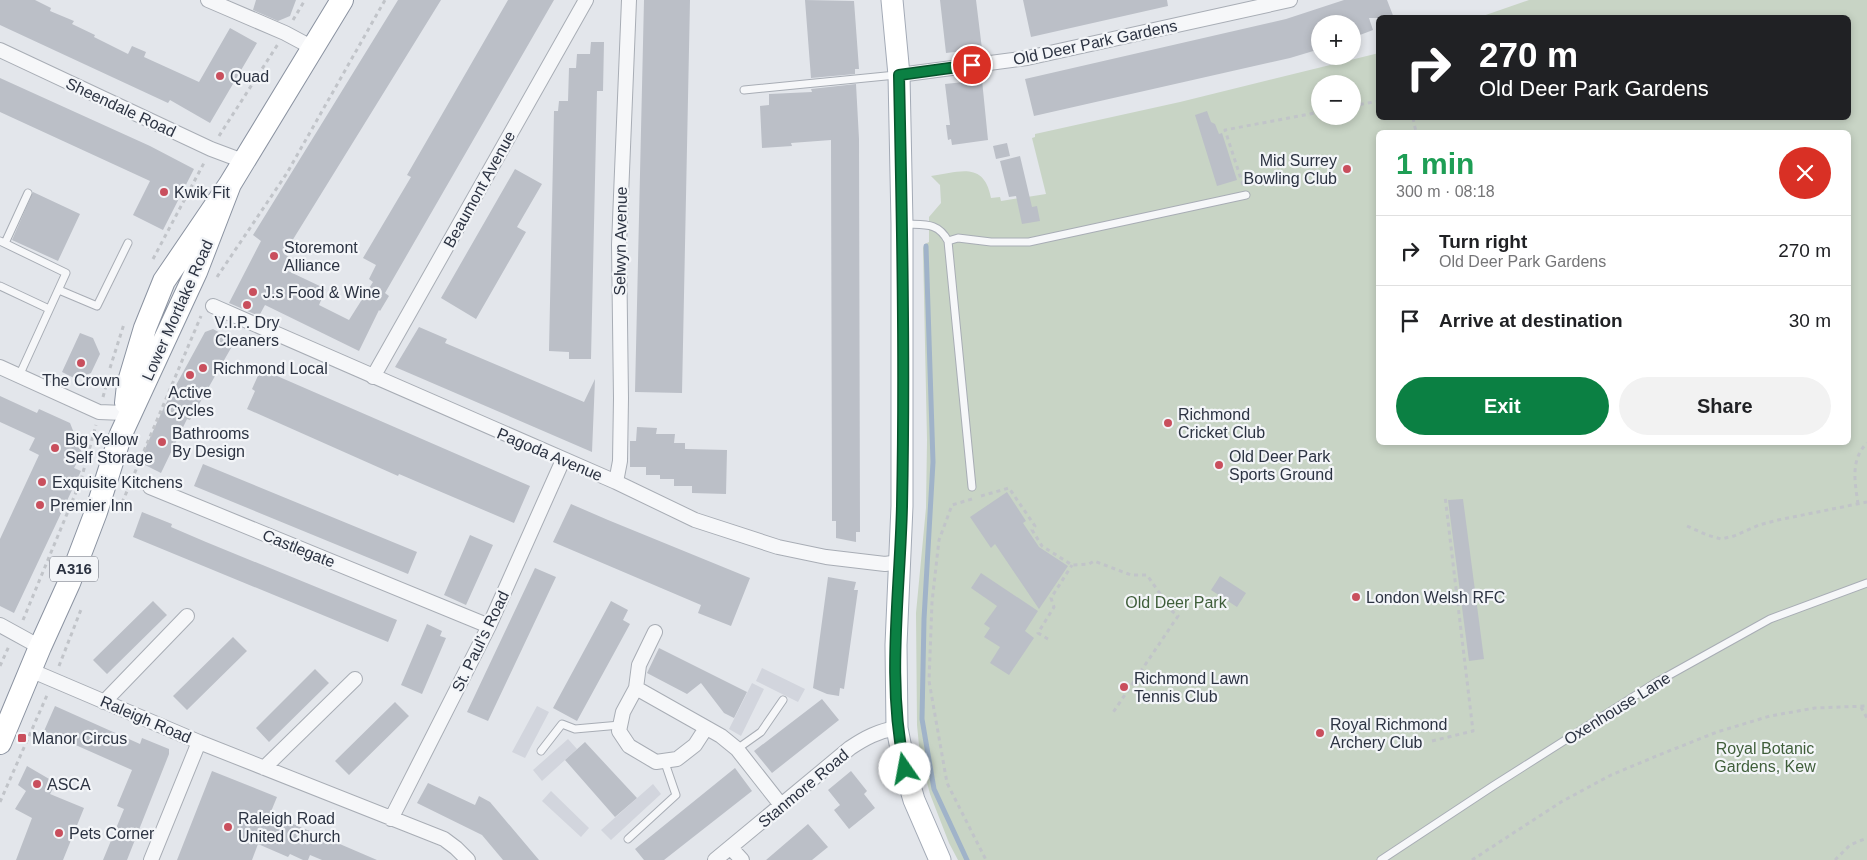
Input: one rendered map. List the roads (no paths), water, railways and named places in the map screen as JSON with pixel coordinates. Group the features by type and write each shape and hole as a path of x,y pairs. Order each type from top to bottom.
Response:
{"highway":[{"name":"Lower Mortlake Road","path":"0,743 69,583 96,512 123,424 196,272 230,184 342,0"}],"main road":[{"path":"892,0 899,75 902,224 902,496 896,682 897,728 905,769 914,800 940,860"}],"street":[{"path":"208,0 286,33 313,48"},
{"name":"Beaumont Avenue","path":"373,377 586,0"},
{"name":"Selwyn Avenue","path":"616,482 620,461 618,245 629,0"},
{"name":"Old Deer Park Gardens","path":"899,75 1026,58 1290,0"},
{"name":"Sheendale Road","path":"0,50 211,149 244,161"},
{"name":"Pagoda Avenue","path":"213,306 616,482 696,520 778,547 836,558 884,564 899,562"},
{"path":"0,367 123,424"},
{"name":"St. Paul’s Road","path":"391,819 489,626 563,460"},
{"name":"Castlegate","path":"150,487 489,626"},
{"path":"104,702 187,616"},
{"path":"0,625 40,647"},
{"path":"655,632 639,665 636,688 623,712 619,731 629,746 656,762 677,759 695,745 706,728"},
{"name":"Raleigh Road","path":"30,670 199,742 151,860"},
{"path":"264,768 355,679"},
{"path":"636,688 721,736 737,750 781,805"},
{"name":"Stanmore Road","path":"716,860 832,762 861,741 879,731 897,728"},
{"path":"199,742 444,839 468,860"},
{"path":"731,848 742,860"}],"lane":[{"path":"744,90 899,75"},
{"path":"19,376 66,273 3,242 28,193"},
{"path":"948,241 958,238 991,242 1029,242 1246,195"},
{"path":"902,224 935,226 945,235 948,241 972,487"},
{"path":"59,290 97,306 128,243"},
{"path":"0,286 49,309"},
{"name":"Oxenhouse Lane","path":"1380,860 1655,683 1770,619 1867,583"},
{"path":"737,750 760,732 783,700"},
{"path":"541,751 562,724 575,729 620,725"},
{"path":"628,839 676,795 664,760"}],"waterway":[{"path":"926,246 933,462 924,619 922,719 934,789 967,860"}],"place":[{"name":"Quad","path":"220,76"},
{"name":"Mid Surrey Bowling Club","path":"1347,169"},
{"name":"Kwik Fit","path":"164,192"},
{"name":"Storemont Alliance","path":"274,256"},
{"name":"J.s Food & Wine","path":"253,292"},
{"name":"V.I.P. Dry Cleaners","path":"247,305"},
{"name":"The Crown","path":"81,363"},
{"name":"Richmond Local","path":"203,368"},
{"name":"Active Cycles","path":"190,375"},
{"name":"Richmond Cricket Club","path":"1168,423"},
{"name":"Bathrooms By Design","path":"162,442"},
{"name":"Big Yellow Self Storage","path":"55,448"},
{"name":"Old Deer Park Sports Ground","path":"1219,465"},
{"name":"Exquisite Kitchens","path":"42,482"},
{"name":"Premier Inn","path":"40,505"},
{"name":"London Welsh RFC","path":"1356,597"},
{"name":"Richmond Lawn Tennis Club","path":"1124,687"},
{"name":"Royal Richmond Archery Club","path":"1320,733"},
{"name":"Manor Circus","path":"22,738"},
{"name":"ASCA","path":"37,784"},
{"name":"Raleigh Road United Church","path":"228,827"},
{"name":"Pets Corner","path":"59,833"}],"park label":[{"name":"Old Deer Park","path":"1176,602"},
{"name":"Royal Botanic Gardens, Kew","path":"1765,757"}]}
